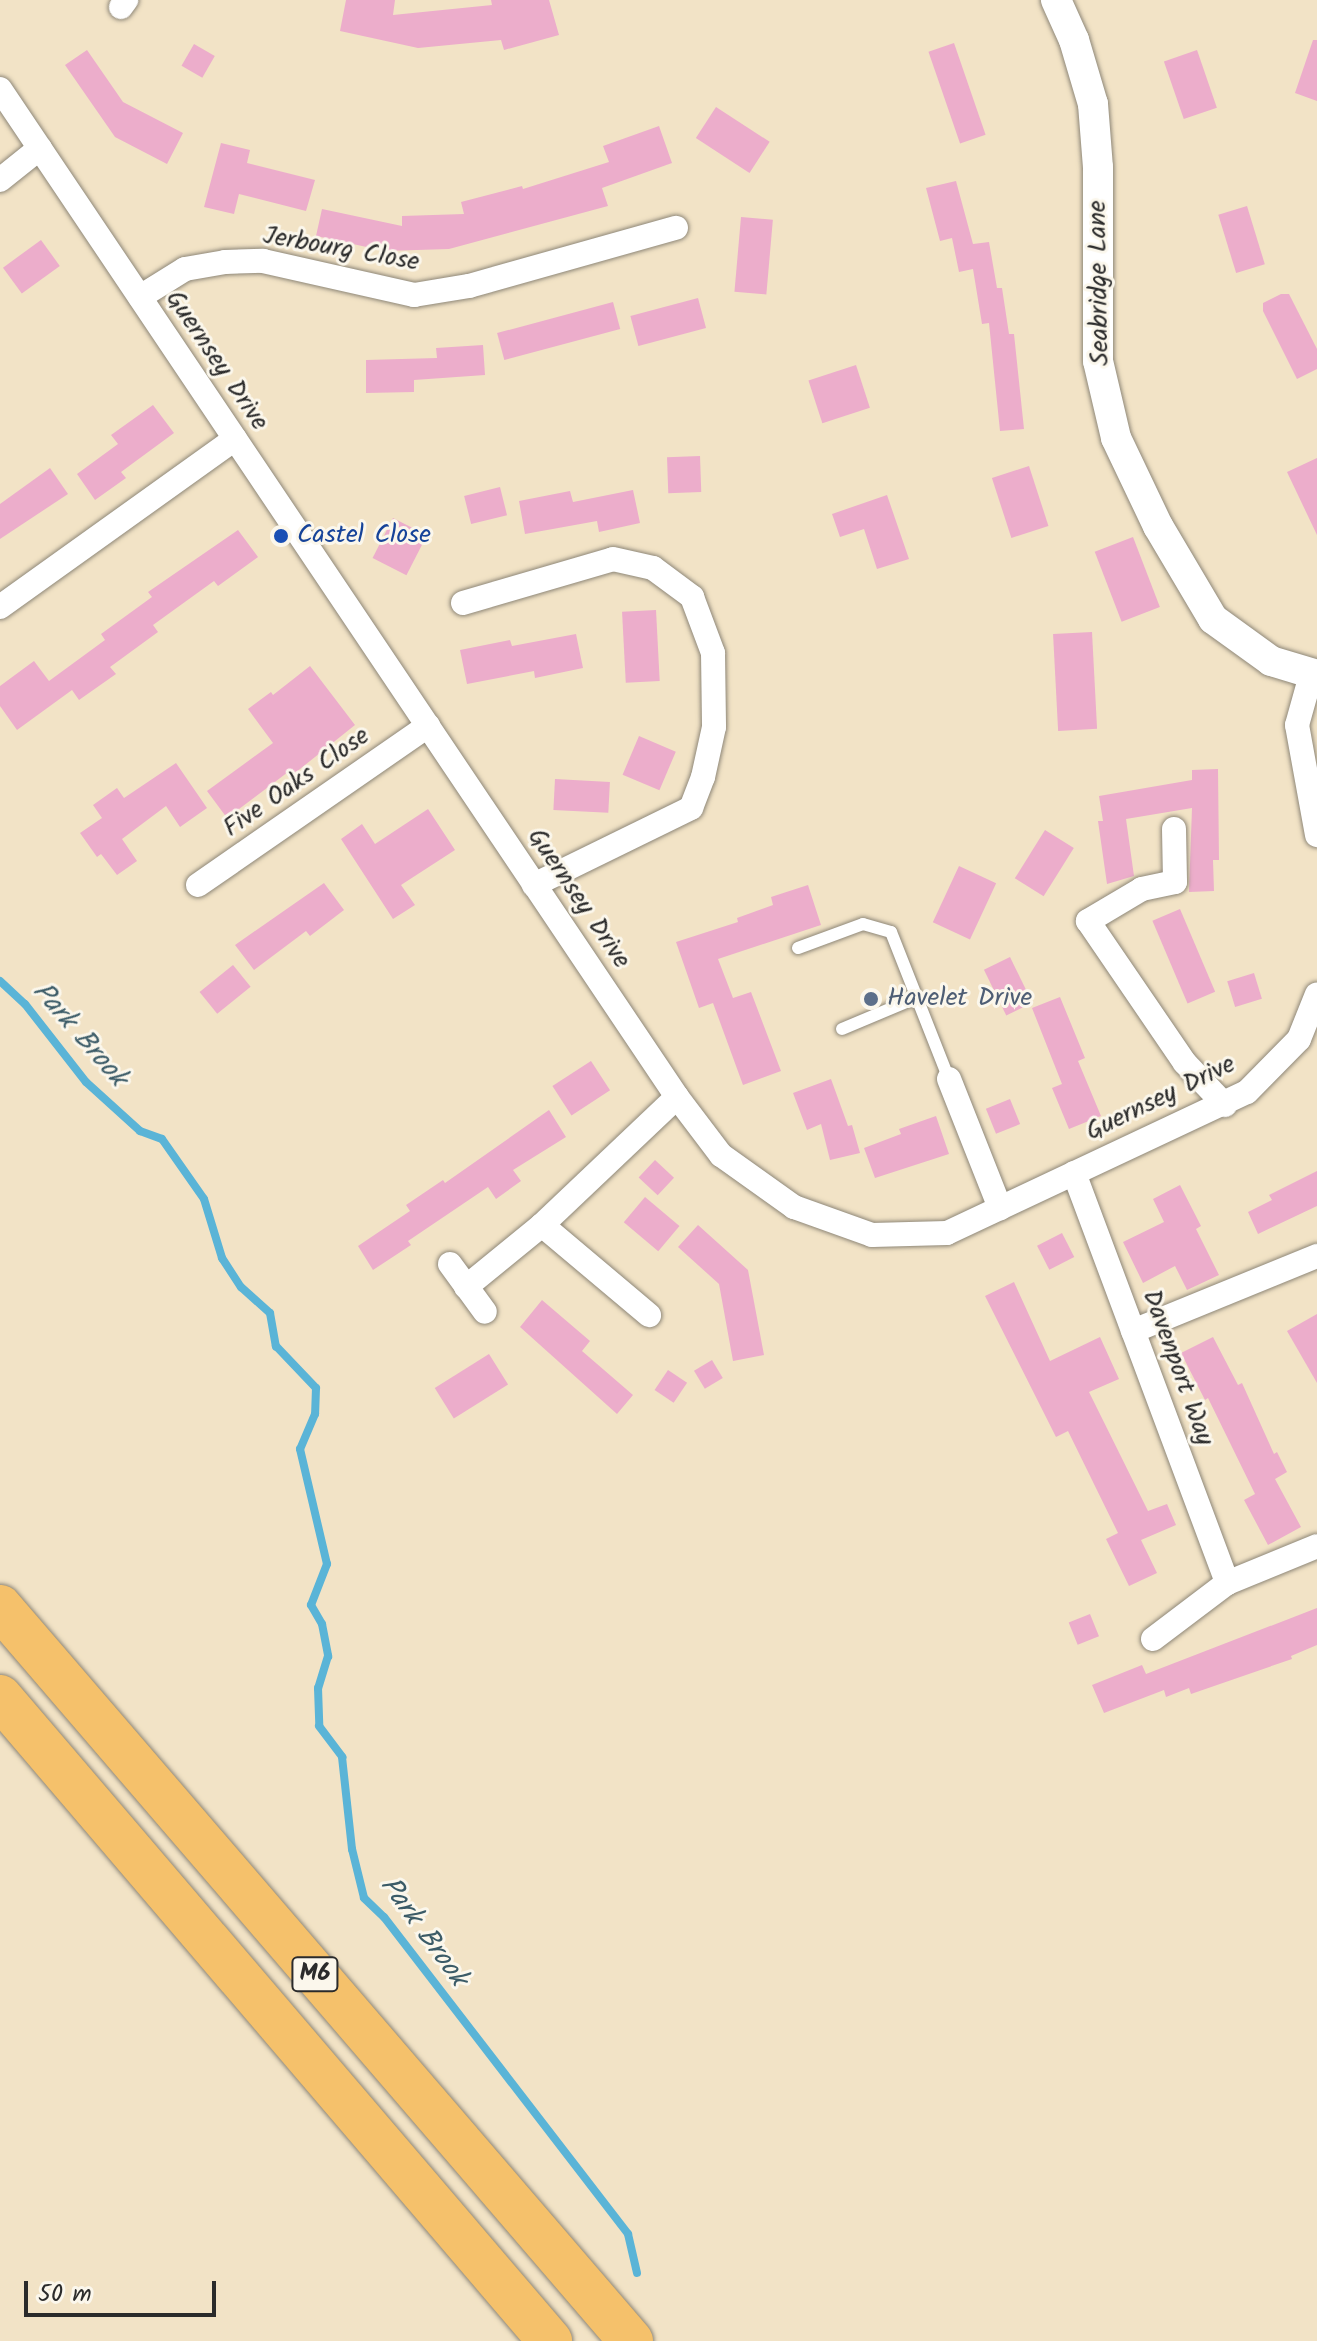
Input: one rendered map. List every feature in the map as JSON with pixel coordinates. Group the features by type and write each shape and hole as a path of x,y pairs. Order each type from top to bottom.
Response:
{"highway":[{"name":"M6","path":"0,1607 631,2341"},
{"name":"M6","path":"0,1697 550,2341"}],"street":[{"name":"Seabridge Lane","path":"1056,0 1074,40 1093,104 1098,167 1098,361 1116,438 1158,526 1213,619 1271,661 1314,675"},
{"name":"Guernsey Drive","path":"0,89 677,1097 721,1155 794,1207 872,1235 947,1233 1225,1105 1247,1092 1299,1039 1317,994"},
{"path":"0,180 40,148"},
{"name":"Jerbourg Close","path":"140,297 185,269 225,262 263,261 414,295 469,286 676,228"},
{"path":"0,607 235,439"},
{"path":"463,603 613,559 653,568 692,597 713,653 714,727 703,777 691,808 534,885"},
{"path":"1314,675 1297,725 1317,835"},
{"name":"Five Oaks Close","path":"198,885 428,726"},
{"path":"1174,829 1175,882 1142,889 1088,921 1185,1063 1225,1105"},
{"path":"949,1079 1000,1208"},
{"path":"466,1287 542,1225 677,1097"},
{"name":"Davenport Way","path":"1074,1173 1227,1583"},
{"path":"542,1225 649,1315"},
{"path":"1133,1331 1317,1256"},
{"path":"450,1264 485,1312"},
{"path":"1153,1639 1227,1583 1317,1546"}],"lane":[{"path":"798,948 863,924 891,932 949,1079"},
{"path":"842,1029 918,997"}],"building":[{"path":"346,0 395,0 393,15 492,5 491,0 549,0 559,35 504,50 501,40 418,48 340,31"},
{"path":"1313,40 1317,40 1317,101 1295,93"},
{"path":"954,43 986,135 960,144 928,52"},
{"path":"194,44 215,56 202,78 182,66"},
{"path":"87,50 123,102 183,133 167,164 115,137 65,65"},
{"path":"1197,50 1217,108 1184,119 1164,61"},
{"path":"716,107 770,142 750,173 696,138"},
{"path":"659,126 672,163 602,188 608,206 449,249 385,251 316,236 322,209 402,226 402,216 464,214 461,202 522,186 523,189 609,162 603,146"},
{"path":"221,143 250,150 247,163 315,180 306,211 239,194 234,214 204,207"},
{"path":"956,181 973,244 989,242 997,288 1002,288 1009,334 1014,334 1024,429 1000,431 989,323 982,324 973,269 959,272 952,238 940,241 926,188"},
{"path":"1247,206 1265,264 1236,273 1218,215"},
{"path":"741,217 773,220 766,295 734,292"},
{"path":"41,240 60,266 22,294 3,268"},
{"path":"1281,294 1289,294 1317,349 1317,369 1297,379 1263,311 1263,303"},
{"path":"698,298 706,328 638,346 630,316"},
{"path":"613,302 620,329 504,360 497,333"},
{"path":"483,345 485,375 414,380 414,392 366,393 366,360 437,358 436,348"},
{"path":"856,365 870,408 822,423 808,380"},
{"path":"153,405 174,433 121,472 126,478 95,500 77,474 118,444 111,435"},
{"path":"700,456 701,492 668,493 667,457"},
{"path":"1317,458 1317,535 1287,472"},
{"path":"1029,466 1048,526 1011,538 992,478"},
{"path":"50,468 68,494 0,539 0,504"},
{"path":"500,487 507,515 471,524 464,496"},
{"path":"633,490 640,523 599,532 597,521 525,534 519,501 570,491 573,502"},
{"path":"887,495 909,559 877,569 864,529 840,537 832,514"},
{"path":"393,518 427,535 406,575 373,558"},
{"path":"238,530 258,557 218,586 214,581 153,625 158,632 110,667 116,674 79,700 72,690 17,730 0,706 0,686 34,661 49,681 105,640 101,634 152,597 148,592"},
{"path":"1133,537 1160,607 1122,622 1095,552"},
{"path":"656,610 660,681 626,683 622,612"},
{"path":"1092,632 1097,729 1058,731 1053,634"},
{"path":"576,634 583,668 535,678 534,671 467,684 460,650 510,640 512,646"},
{"path":"310,666 355,725 295,773 292,769 227,818 207,791 273,743 248,709 271,692 273,695"},
{"path":"639,736 676,752 659,790 623,775"},
{"path":"176,763 207,808 180,827 166,806 122,839 137,861 117,875 101,854 97,857 80,833 102,818 93,805 117,788 124,798"},
{"path":"1218,769 1219,860 1213,860 1214,891 1189,892 1192,808 1126,819 1134,876 1107,884 1098,821 1103,821 1099,796 1192,780 1192,770"},
{"path":"555,779 610,782 608,813 553,810"},
{"path":"428,809 455,850 401,885 415,905 393,919 341,839 362,824 375,844"},
{"path":"1045,830 1074,848 1044,896 1015,878"},
{"path":"959,866 996,883 970,940 933,922"},
{"path":"324,883 344,910 310,936 306,931 254,970 235,945"},
{"path":"808,885 821,925 718,959 733,998 751,992 781,1071 743,1085 713,1003 699,1008 676,942 738,922 737,918 773,905 771,897"},
{"path":"1180,909 1215,992 1188,1004 1152,921"},
{"path":"1010,957 1032,1003 1006,1016 984,970"},
{"path":"233,965 251,987 217,1014 200,992"},
{"path":"1254,973 1262,999 1235,1007 1227,981"},
{"path":"1060,997 1085,1058 1078,1061 1101,1116 1069,1129 1052,1088 1062,1084 1032,1008"},
{"path":"591,1061 610,1090 571,1115 552,1086"},
{"path":"831,1079 848,1126 852,1125 860,1153 830,1160 821,1124 807,1130 793,1093"},
{"path":"1010,1099 1020,1124 996,1134 986,1109"},
{"path":"549,1110 566,1137 513,1170 521,1181 496,1199 488,1187 408,1241 411,1245 373,1270 358,1246 410,1211 406,1205 443,1180 445,1183"},
{"path":"936,1116 949,1154 875,1178 864,1148 901,1134 899,1129"},
{"path":"655,1160 674,1178 658,1195 639,1178"},
{"path":"1317,1171 1317,1206 1258,1234 1248,1212 1272,1200 1269,1195"},
{"path":"1180,1185 1201,1226 1196,1229 1219,1275 1187,1290 1175,1266 1143,1283 1123,1242 1164,1222 1153,1199"},
{"path":"645,1197 679,1226 658,1251 624,1222"},
{"path":"698,1225 748,1270 764,1355 733,1361 719,1284 678,1247"},
{"path":"1062,1233 1074,1257 1049,1270 1037,1246"},
{"path":"1014,1282 1050,1361 1100,1337 1119,1379 1089,1392 1148,1511 1167,1504 1176,1525 1141,1540 1157,1573 1129,1586 1106,1539 1118,1533 1068,1431 1056,1437 985,1296"},
{"path":"542,1300 590,1341 582,1351 633,1395 617,1414 520,1327"},
{"path":"1317,1314 1317,1383 1287,1331"},
{"path":"1213,1337 1238,1385 1242,1383 1274,1454 1277,1452 1287,1472 1275,1479 1301,1527 1268,1545 1244,1500 1255,1494 1208,1398 1205,1400 1181,1353"},
{"path":"489,1354 508,1385 454,1418 435,1388"},
{"path":"712,1360 723,1378 705,1389 694,1371"},
{"path":"668,1370 687,1383 674,1403 655,1390"},
{"path":"1317,1608 1317,1645 1291,1656 1292,1659 1191,1694 1189,1688 1166,1697 1164,1690 1104,1713 1092,1685 1142,1665 1146,1674"},
{"path":"1090,1614 1099,1636 1078,1645 1069,1623"}],"waterway":[{"name":"Park Brook","path":"0,981 25,1004 86,1082 140,1131 162,1139 204,1199 222,1258 241,1287 270,1313 276,1346 316,1388 315,1414 300,1449 327,1564 311,1605 322,1624 328,1656 318,1688 319,1726 342,1757 352,1849 364,1898 384,1917 628,2234 637,2273"}],"place":[{"name":"Castel Close","path":"281,536"},
{"name":"Havelet Drive","path":"871,999"}]}
